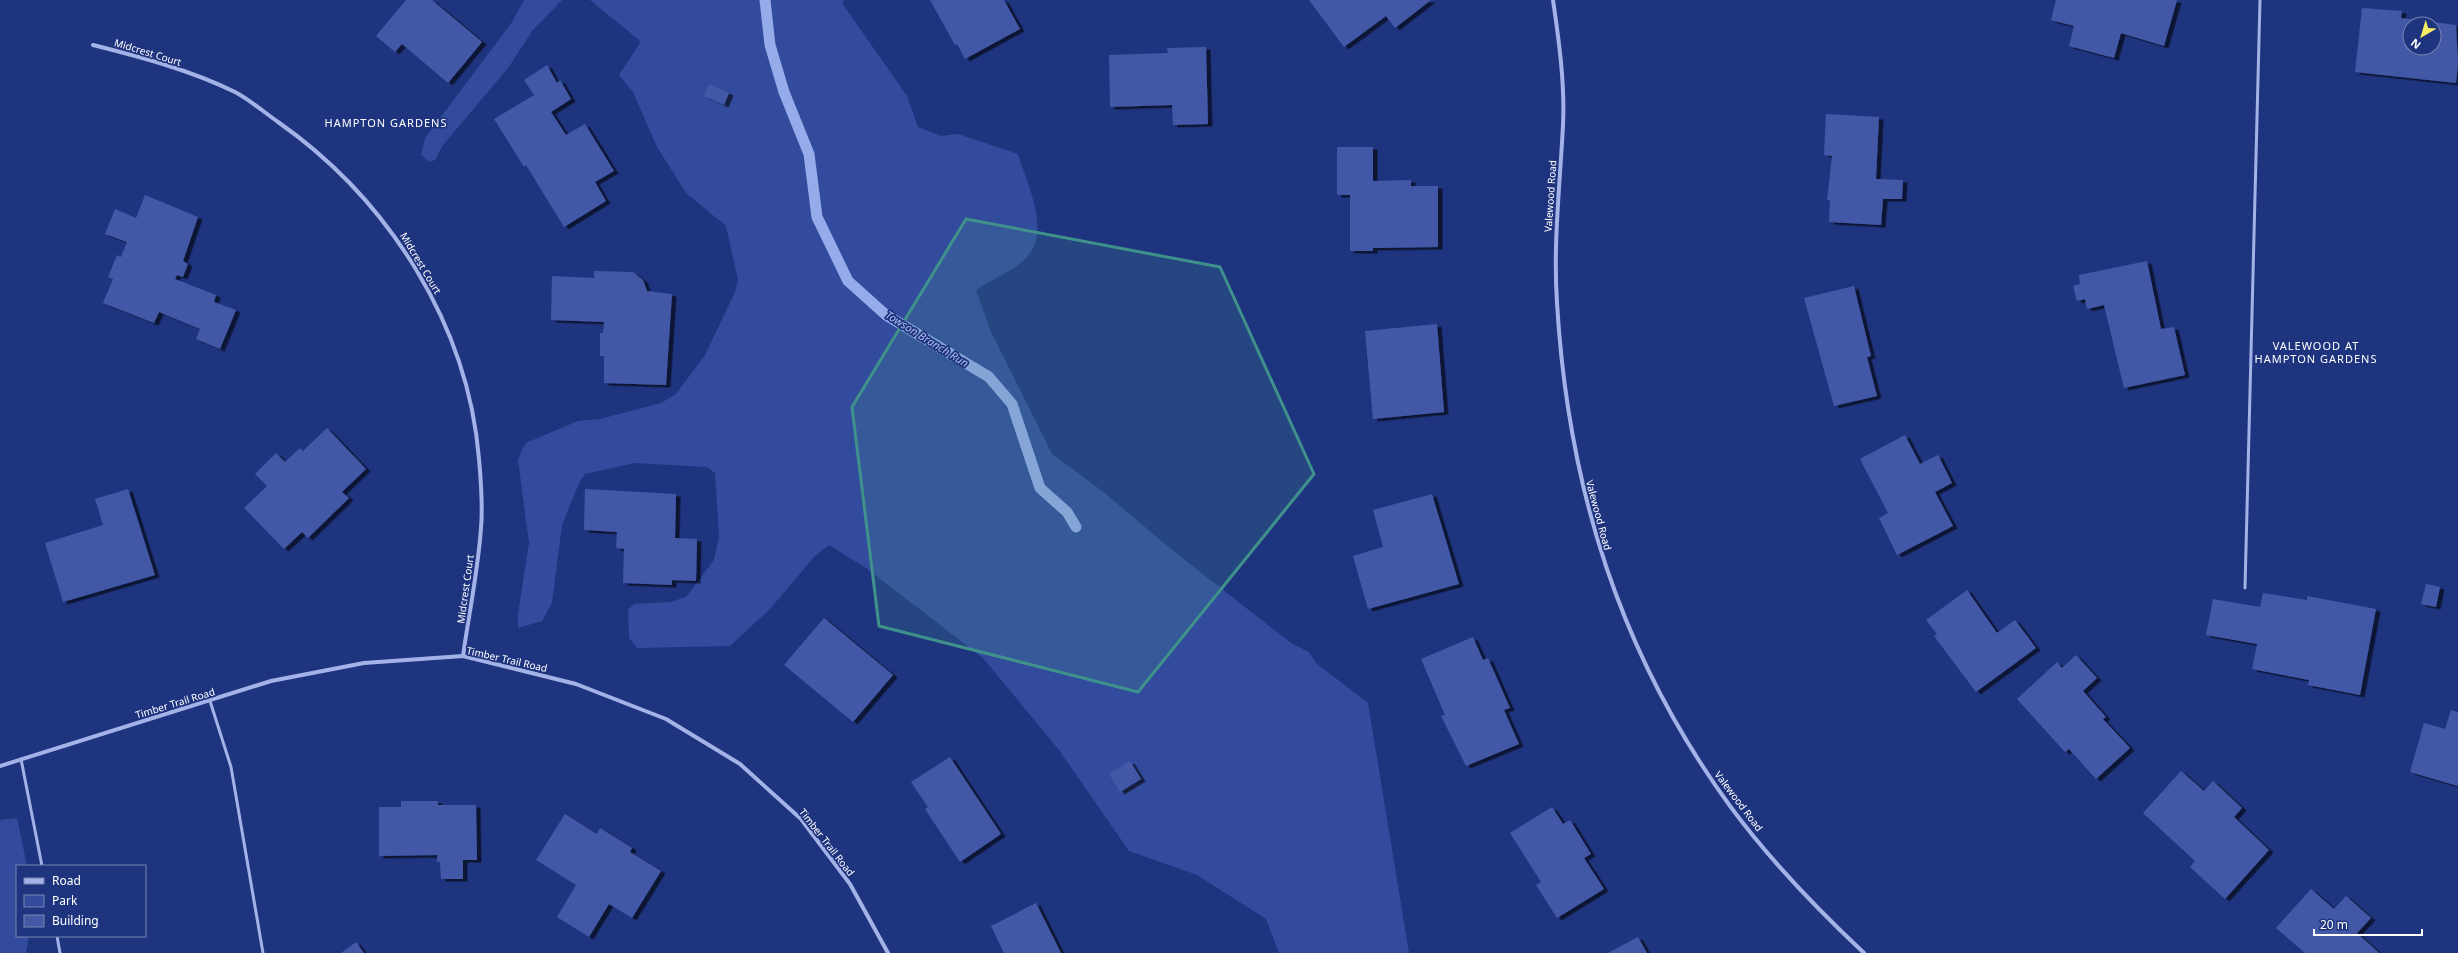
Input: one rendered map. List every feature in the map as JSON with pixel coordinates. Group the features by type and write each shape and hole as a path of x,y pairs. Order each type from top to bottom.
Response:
{"street":[{"name":"Valewood Road","path":"1553,0 1560,41 1563,122 1555,245 1557,303 1562,365 1585,500 1606,568 1625,622 1657,686 1694,752 1731,807 1784,870 1828,919 1864,953"},
{"name":"Midcrest Court","path":"93,45 162,62 236,93 296,135 349,183 398,240 439,309 464,375 479,458 482,526 464,656"},
{"name":"Timber Trail Road","path":"0,766 271,681 364,663 464,656 576,684 666,719 740,764 801,820 850,884 888,953"}],"lane":[{"path":"2245,588 2260,0"},
{"path":"210,700 231,767 263,953"},
{"path":"21,759 42,865"},
{"path":"56,937 60,953"}],"highlighted area":[{"path":"966,219 1220,267 1314,474 1138,692 879,626 852,407"}],"green space":[{"path":"524,0 562,0 533,30 508,68 443,145 435,160 429,162 421,155 425,138 512,22"},
{"path":"590,0 844,0 842,3 907,96 918,127 941,136 958,134 1018,154 1036,209 1037,238 1032,250 1023,261 976,290 991,332 1052,454 1101,490 1176,553 1291,643 1309,652 1316,663 1368,703 1409,953 1279,953 1266,919 1197,875 1129,851 1059,750 983,658 866,568 829,545 815,556 770,609 730,646 637,648 629,638 628,610 634,604 670,602 686,597 714,560 719,537 715,473 707,467 635,463 585,474 580,481 562,525 552,603 542,621 518,628 518,614 529,543 518,460 523,447 528,442 578,421 600,419 661,403 676,394 705,355 735,292 738,280 726,226 686,193 657,147 633,92 619,75 640,43 639,40"},
{"path":"17,818 27,865 16,865 16,937 29,937 26,953 0,953 0,820"}],"building":[{"path":"406,0 432,0 482,42 448,83 402,44 395,52 376,36"},
{"path":"930,0 1004,0 1020,29 965,59 957,44 955,45"},
{"path":"1309,0 1431,0 1395,28 1386,16 1344,47"},
{"path":"2056,0 2177,0 2164,46 2121,33 2114,58 2069,46 2074,26 2051,20"},
{"path":"2362,8 2402,11 2402,56 2442,56 2442,23 2456,25 2458,64 2456,83 2355,72"},
{"path":"1206,47 1208,124 1173,125 1172,105 1110,107 1109,55 1168,53 1167,48"},
{"path":"547,65 557,83 560,80 571,99 551,112 566,135 585,124 614,171 595,182 606,201 564,227 526,165 524,167 494,119 534,95 524,80"},
{"path":"709,84 729,93 724,105 704,96"},
{"path":"1826,114 1879,117 1876,179 1903,180 1902,199 1883,199 1881,225 1829,222 1830,200 1827,200 1832,156 1824,155"},
{"path":"1337,147 1373,147 1373,181 1411,180 1411,186 1438,186 1438,247 1373,248 1373,251 1350,251 1350,195 1337,195"},
{"path":"145,195 198,217 183,261 188,264 183,277 177,275 175,279 216,295 214,302 236,310 220,349 196,339 200,329 159,312 154,323 103,303 113,279 108,277 117,255 121,257 127,242 105,234 115,209 136,218"},
{"path":"2147,261 2161,329 2174,327 2185,375 2124,388 2104,305 2087,309 2085,299 2077,301 2073,286 2080,284 2079,275"},
{"path":"594,271 633,272 643,280 647,291 672,294 666,385 604,383 604,356 600,356 600,333 603,333 604,322 551,320 552,276 594,278"},
{"path":"1854,286 1871,356 1867,357 1877,396 1834,406 1804,298"},
{"path":"1437,324 1444,412 1373,419 1365,331"},
{"path":"327,428 366,469 342,492 349,498 308,538 302,532 284,549 244,508 267,486 255,474 276,453 285,462 300,448 303,451"},
{"path":"1905,435 1920,464 1938,455 1952,483 1935,492 1953,526 1897,555 1879,518 1888,513 1860,459"},
{"path":"128,489 155,575 63,602 45,543 103,525 95,499"},
{"path":"585,489 676,494 675,538 697,539 696,581 672,580 672,585 623,583 624,549 616,548 617,532 584,530"},
{"path":"1432,494 1459,584 1368,609 1353,556 1383,547 1373,510"},
{"path":"2426,584 2440,587 2436,607 2421,604"},
{"path":"1967,590 1997,633 2015,620 2036,648 1976,692 1934,636 1937,634 1926,620"},
{"path":"2263,593 2307,600 2307,596 2376,609 2360,695 2308,685 2309,680 2252,669 2257,644 2206,635 2213,599 2260,607"},
{"path":"824,618 893,675 853,722 784,665"},
{"path":"1473,637 1483,660 1488,658 1510,708 1504,710 1519,744 1466,766 1441,716 1445,715 1421,659"},
{"path":"2076,655 2097,678 2083,691 2106,717 2103,719 2130,748 2096,779 2069,749 2065,752 2017,699 2057,662 2062,668"},
{"path":"2451,710 2458,712 2458,786 2410,772 2424,723 2445,729"},
{"path":"950,757 1001,834 960,862 925,809 928,807 911,782"},
{"path":"1130,761 1141,779 1120,792 1109,774"},
{"path":"2181,771 2204,791 2213,781 2242,808 2234,817 2269,850 2225,899 2190,867 2195,861 2143,813"},
{"path":"401,801 438,801 438,805 476,805 477,860 463,860 463,879 441,879 440,862 437,862 437,855 379,856 379,807 401,807"},
{"path":"1552,807 1563,824 1570,820 1591,854 1584,858 1604,889 1557,918 1536,885 1541,882 1510,833"},
{"path":"565,814 597,834 600,828 632,848 630,852 661,871 632,918 609,904 589,937 557,917 576,885 536,860"},
{"path":"2311,889 2334,909 2346,896 2371,918 2357,933 2379,953 2305,953 2276,928"},
{"path":"1036,903 1061,953 1004,953 991,926"},
{"path":"1638,937 1647,953 1608,953"},
{"path":"356,942 364,953 341,953"}],"waterway":[{"name":"Towson Branch Run","path":"765,0 770,45 784,92 809,154 817,217 848,281 886,315 989,377 1012,404 1040,488 1067,512 1076,527"}],"district":[{"name":"HAMPTON GARDENS","path":"386,123"},
{"name":"VALEWOOD AT HAMPTON GARDENS","path":"2316,352"}]}
